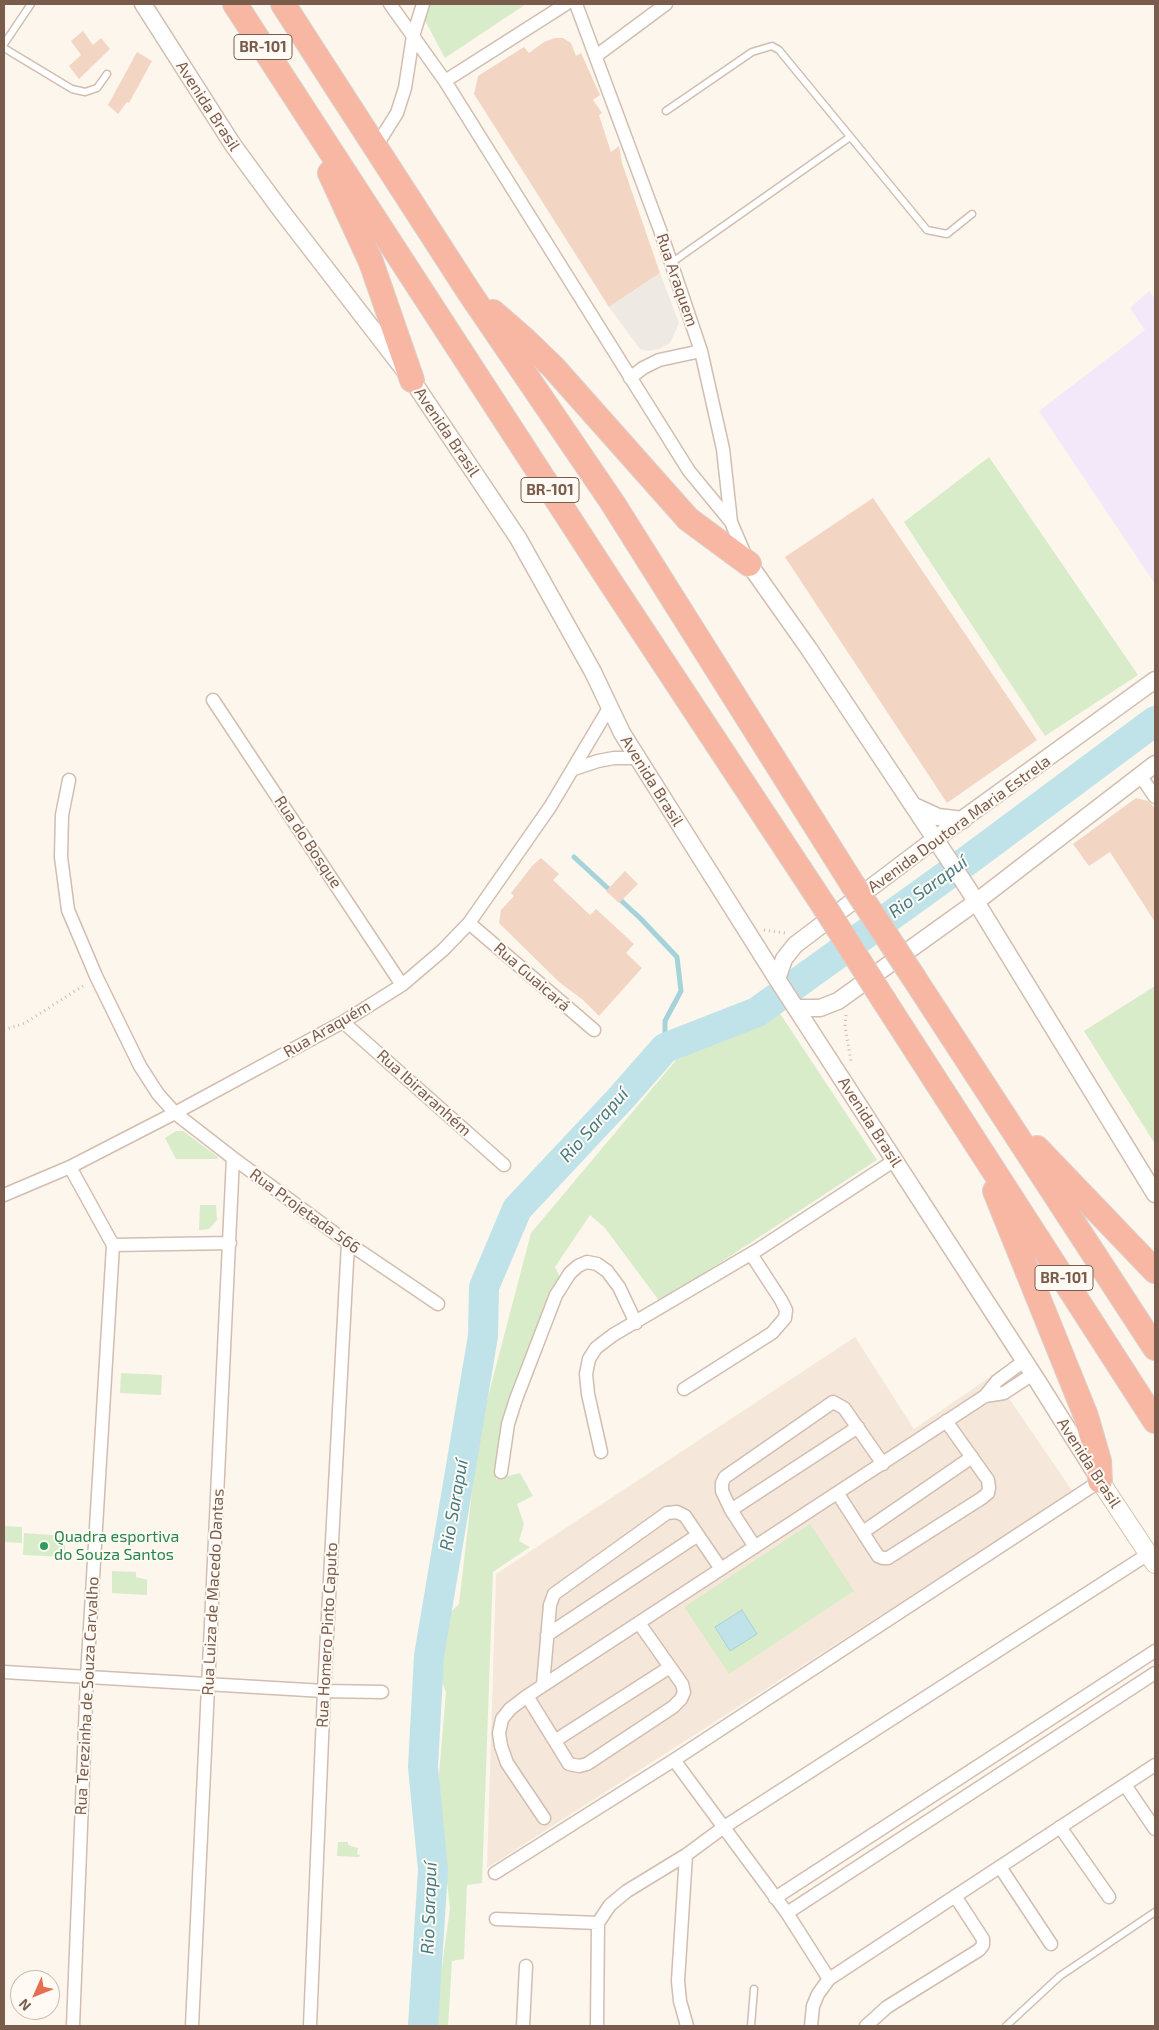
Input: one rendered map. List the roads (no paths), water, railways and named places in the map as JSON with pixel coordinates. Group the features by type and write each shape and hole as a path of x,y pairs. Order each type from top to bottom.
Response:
{"highway":[{"name":"BR-101","path":"235,4 613,586 824,906 1155,1421"},
{"name":"BR-101","path":"283,4 469,292 612,502 853,885 1155,1348"},
{"path":"291,90 371,262 412,380"},
{"path":"469,292 524,339 553,368 688,518 749,564"},
{"path":"996,1105 1155,1271"},
{"path":"973,1136 1086,1416 1099,1461 1100,1481"}],"main road":[{"name":"Avenida Brasil","path":"1100,1481 1148,1561"}],"street":[{"name":"Avenida Brasil","path":"143,4 233,145 412,380 518,538 593,672 609,708 637,758 778,981 1029,1367 1100,1481"},
{"path":"390,4 445,81 689,472 731,522"},
{"path":"375,148 398,113 405,88 413,36 423,4"},
{"path":"445,81 566,4"},
{"name":"Rua Araquem","path":"576,4 672,263 701,352 723,449 731,522 749,564"},
{"path":"596,56 666,4"},
{"path":"630,378 643,368 659,360 701,352"},
{"path":"749,564 810,649 967,887 1155,1194"},
{"name":"Avenida Doutora Maria Estrela","path":"778,981 784,959 795,945 935,839 1155,680"},
{"name":"Rua do Bosque","path":"214,700 402,984"},
{"name":"Rua Araquém","path":"4,1195 70,1167 175,1113 343,1022 402,984 443,950 469,923 550,807 609,708"},
{"path":"574,769 614,758 637,758"},
{"path":"794,1005 812,1009 829,1005 853,990 976,902 1155,764"},
{"path":"1140,775 1155,797"},
{"name":"Rua Projetada 566","path":"69,780 62,815 61,857 68,910 96,976 140,1066 158,1094 175,1113 234,1158 348,1243 438,1304"},
{"path":"914,806 938,817 963,820"},
{"path":"988,922 990,902 995,887"},
{"name":"Rua Guaicará","path":"469,923 594,1030"},
{"name":"Rua Ibiraranhém","path":"343,1022 504,1165"},
{"name":"Rua Luiza de Macedo Dantas","path":"192,2026 234,1158"},
{"path":"601,1452 588,1394 586,1374 589,1359 596,1348 613,1335 751,1254 895,1160"},
{"path":"70,1167 113,1245 230,1243"},
{"name":"Rua Homero Pinto Caputo","path":"310,2026 324,1691 348,1243"},
{"name":"Rua Terezinha de Souza Carvalho","path":"73,2026 87,1677 113,1245"},
{"path":"684,1389 772,1333 785,1318 786,1310 784,1305 751,1254"},
{"path":"501,1472 508,1424 516,1399 556,1295 570,1273 578,1266 588,1262 597,1264 607,1271 619,1287 636,1323"},
{"path":"544,1818 507,1763 501,1746 499,1733 502,1719 510,1709 526,1696 838,1494 985,1396 997,1381 1029,1367"},
{"path":"755,1547 731,1510 722,1491 722,1483 725,1477 833,1402 844,1408 883,1464"},
{"path":"838,1494 878,1556 883,1558 888,1558 982,1498 988,1493 988,1480 946,1421"},
{"path":"731,1510 858,1427"},
{"path":"863,1532 972,1457"},
{"path":"495,1873 674,1760 1100,1481"},
{"path":"543,1685 550,1605 554,1594 667,1514 677,1512 686,1516 721,1569"},
{"path":"547,1635 698,1535"},
{"path":"597,2026 598,1923 610,1905 627,1891 686,1855 724,1827 1148,1561"},
{"path":"526,1696 556,1740 569,1764 574,1767 587,1764 673,1707 681,1699 684,1692 682,1684 639,1622"},
{"path":"776,1898 1155,1651"},
{"path":"556,1740 670,1667"},
{"path":"4,1672 324,1691 382,1692"},
{"path":"787,1914 1155,1673"},
{"path":"674,1760 776,1898 829,1979"},
{"path":"811,2026 813,2006 818,1994 829,1979 1155,1765"},
{"path":"1125,1785 1155,1829"},
{"path":"1060,1827 1109,1897"},
{"path":"686,1855 678,1981 680,2001 687,2026"},
{"path":"1000,1867 1051,1944"},
{"path":"866,2026 887,2006 980,1950 983,1945 983,1939 955,1896"},
{"path":"496,1919 598,1923"},
{"path":"523,2026 526,1966"}],"lane":[{"path":"30,5 4,46 72,89 85,92 97,88 107,74"},
{"path":"666,111 752,52 772,46 779,50 927,230 947,234 972,214"},
{"path":"672,263 850,137"},
{"path":"1006,2026 1060,1976 1155,1912"},
{"path":"751,2026 754,1989"}],"water":[{"path":"742,1610 757,1634 730,1651 715,1627"}],"waterway":[{"name":"Rio Sarapuí","path":"423,2026 433,1870 423,1767 429,1656 483,1336 484,1287 517,1209 622,1097 665,1048 757,1012 971,858 1155,721"},
{"name":"Rio Sarapuí","path":"574,857 640,918 677,957 681,991 665,1021 665,1048"}],"place":[{"name":"Quadra esportiva do Souza Santos","path":"44,1546"}]}
